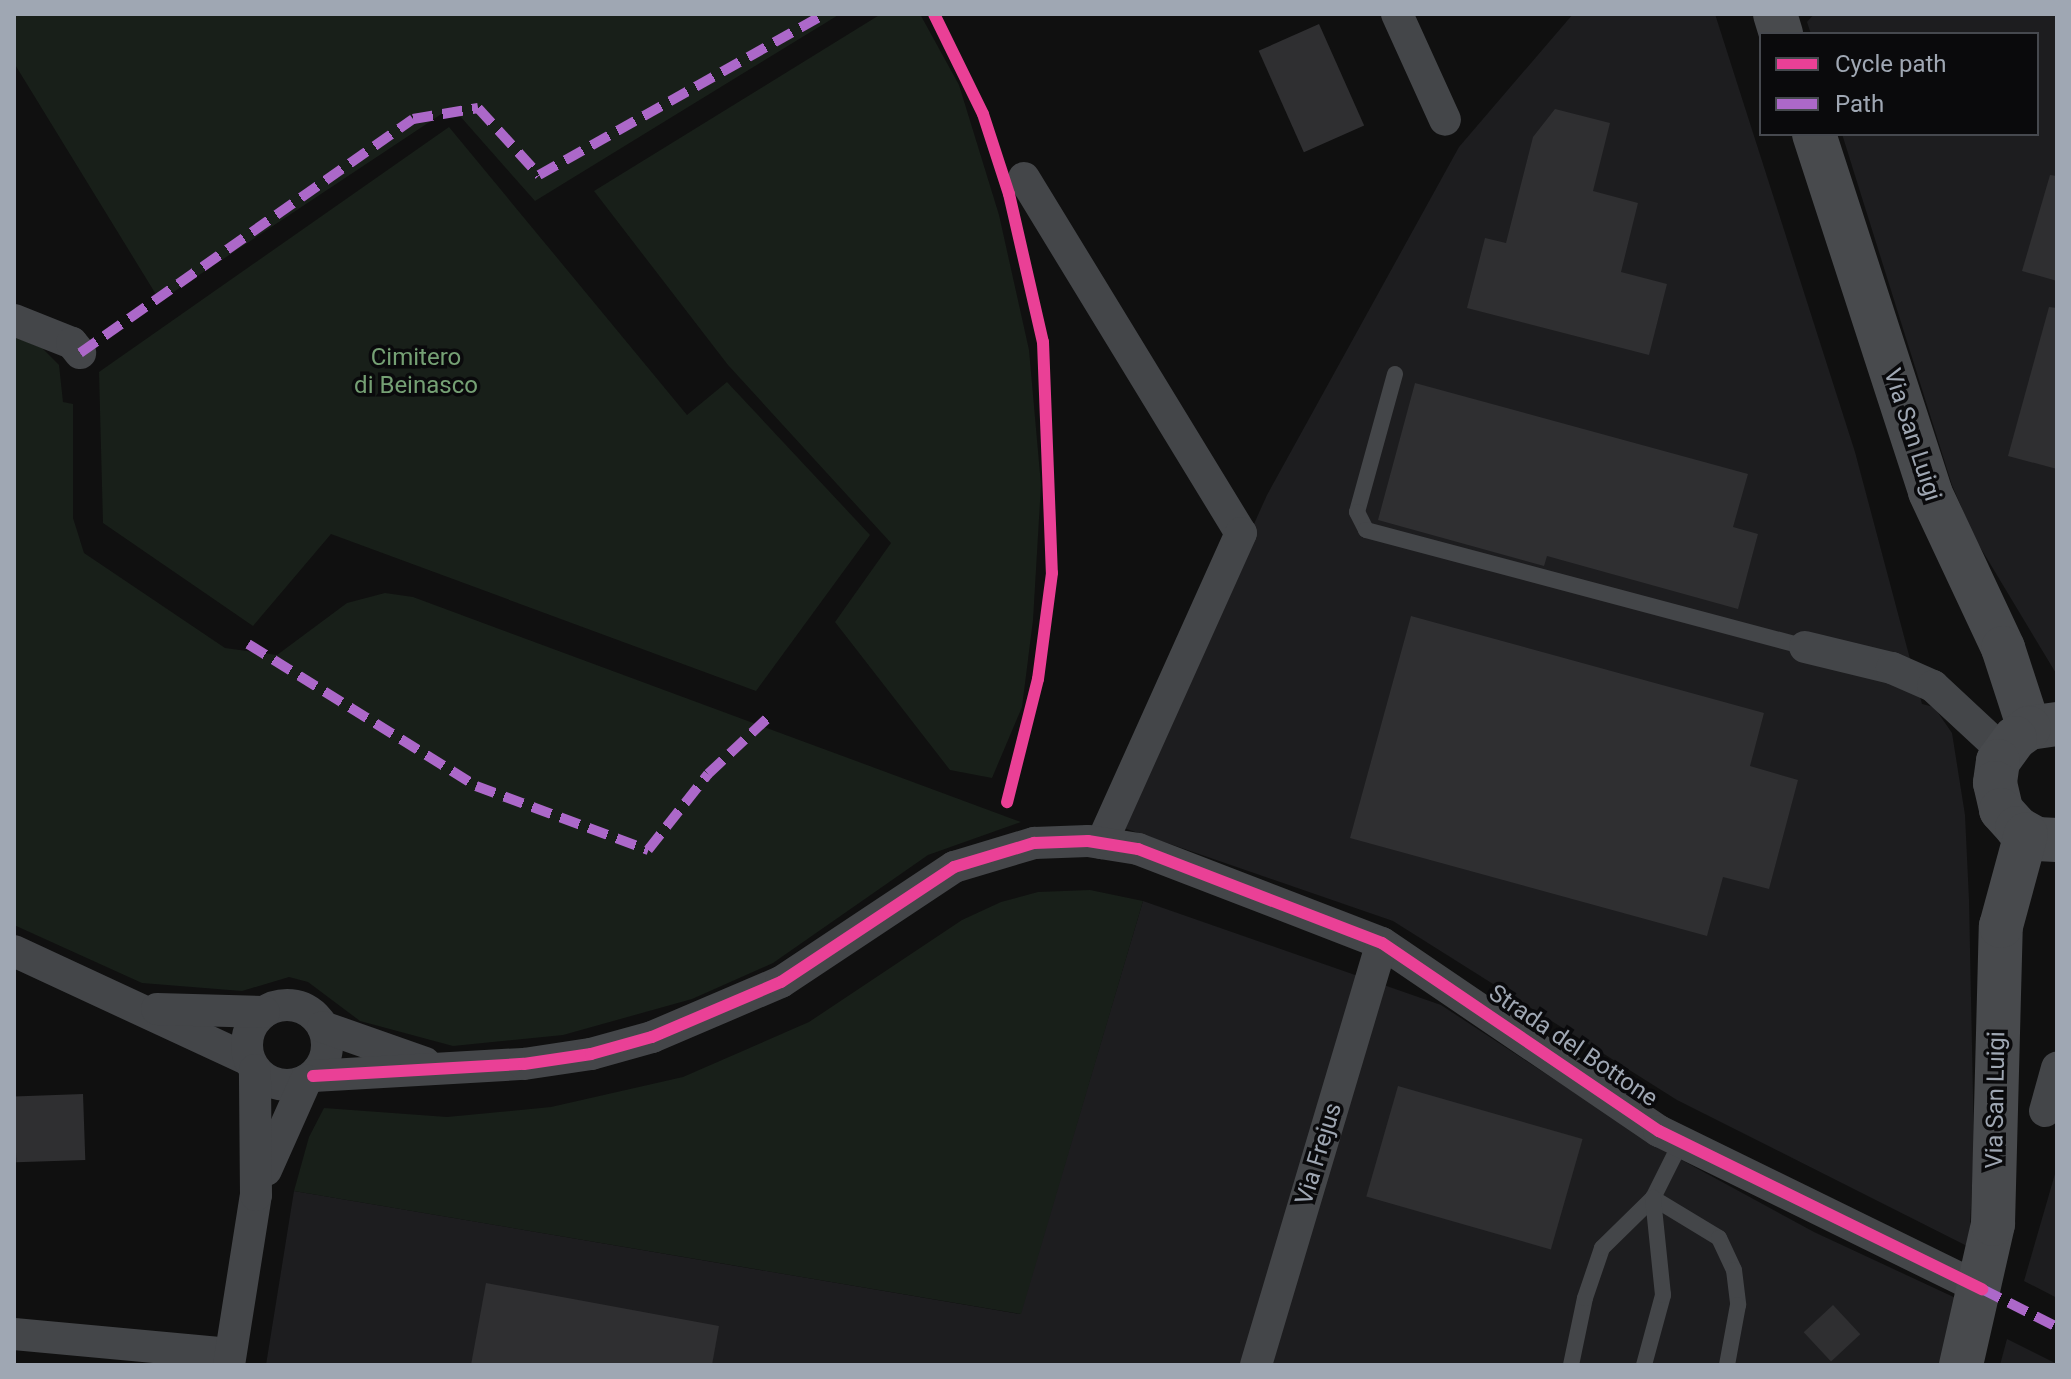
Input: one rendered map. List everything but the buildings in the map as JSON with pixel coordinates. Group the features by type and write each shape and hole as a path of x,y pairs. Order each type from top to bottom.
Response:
{"street":[{"path":"1397,14 1445,120"},
{"name":"Via San Luigi","path":"1815,136 1930,492 2003,648 2030,734 1995,771 1996,795 2009,821 2042,837 2001,926 1993,1224 1982,1289 1961,1365"},
{"path":"1024,178 1241,533 1102,843"},
{"path":"14,320 72,343 80,353"},
{"path":"1805,647 1892,668 2030,734"},
{"name":"Strada del Bottone","path":"309,1078 447,1069 591,1054 652,1037 781,982 954,867 1034,843 1102,843 1138,849 1382,943 1681,1142 1982,1289"},
{"name":"Via Frejus","path":"1256,1365 1382,943"},
{"path":"14,951 146,1008 284,1085 309,1078"},
{"path":"146,1008 264,1012 294,1005 323,1027 375,1050 447,1069"},
{"path":"14,1334 230,1360 256,1195 249,1033 264,1012"},
{"path":"256,1195 309,1078 326,1053 323,1027"},
{"name":"Via San Luigi","path":"2045,1111 2057,1068"}],"lane":[{"path":"1395,374 1357,512 1366,530 1805,647"},
{"path":"1571,1365 1585,1298 1602,1248 1653,1198 1681,1142"},
{"path":"1644,1365 1663,1295 1653,1198"},
{"path":"1653,1198 1719,1238 1734,1270 1738,1305 1727,1365"}],"shaded area":[{"path":"1573,14 1715,14 1855,452 1922,704 1934,707 1952,733 1965,815 1969,900 1974,1144 1969,1247 1677,1100 1393,921 1118,826 1267,495 1459,147"},
{"path":"1814,14 2057,14 2057,675 1974,537 1952,485 1843,136 2039,136 2039,32 1810,32 1807,22"},
{"path":"1143,901 1441,1005 1656,1146 1814,1232 1960,1300 1944,1365 266,1365 294,1191 1020,1314"},
{"path":"2057,1167 2057,1298 2024,1281"},
{"path":"2007,1339 2057,1364 2057,1365 2000,1365"}],"green space":[{"path":"14,14 840,14 535,201 452,107 160,301 14,63"},
{"path":"881,14 920,14 959,85 999,215 1029,350 1041,485 1033,620 1022,707 992,778 950,770 835,622 891,543 728,365 594,191"},
{"name":"Cimitero di Beinasco","path":"449,127 687,415 727,382 870,535 756,691 331,534 253,626 103,523 99,372"},
{"path":"14,337 42,348 59,365 63,402 73,404 73,518 84,553 225,648 277,655 347,603 385,593 413,597 1021,822 928,855 773,963 692,999 563,1035 453,1046 360,1021 308,982 289,977 242,991 142,983 14,925"},
{"path":"1090,890 1143,901 1021,1314 294,1191 309,1137 324,1108 447,1117 551,1107 683,1077 809,1022 962,920 1001,902 1038,892"}],"marked path":[{"path":"80,353 413,119 478,108 539,175 825,14"},
{"path":"248,644 476,786 648,850 708,774 772,714"},
{"path":"1982,1289 2057,1327"}],"cycle path":[{"path":"934,14 983,114 1009,194 1043,342 1052,573 1038,679 1007,802"},
{"path":"313,1076 524,1064 591,1054 652,1037 781,982 954,867 1034,843 1088,841 1138,849 1382,943 1659,1131 1982,1289"}]}
